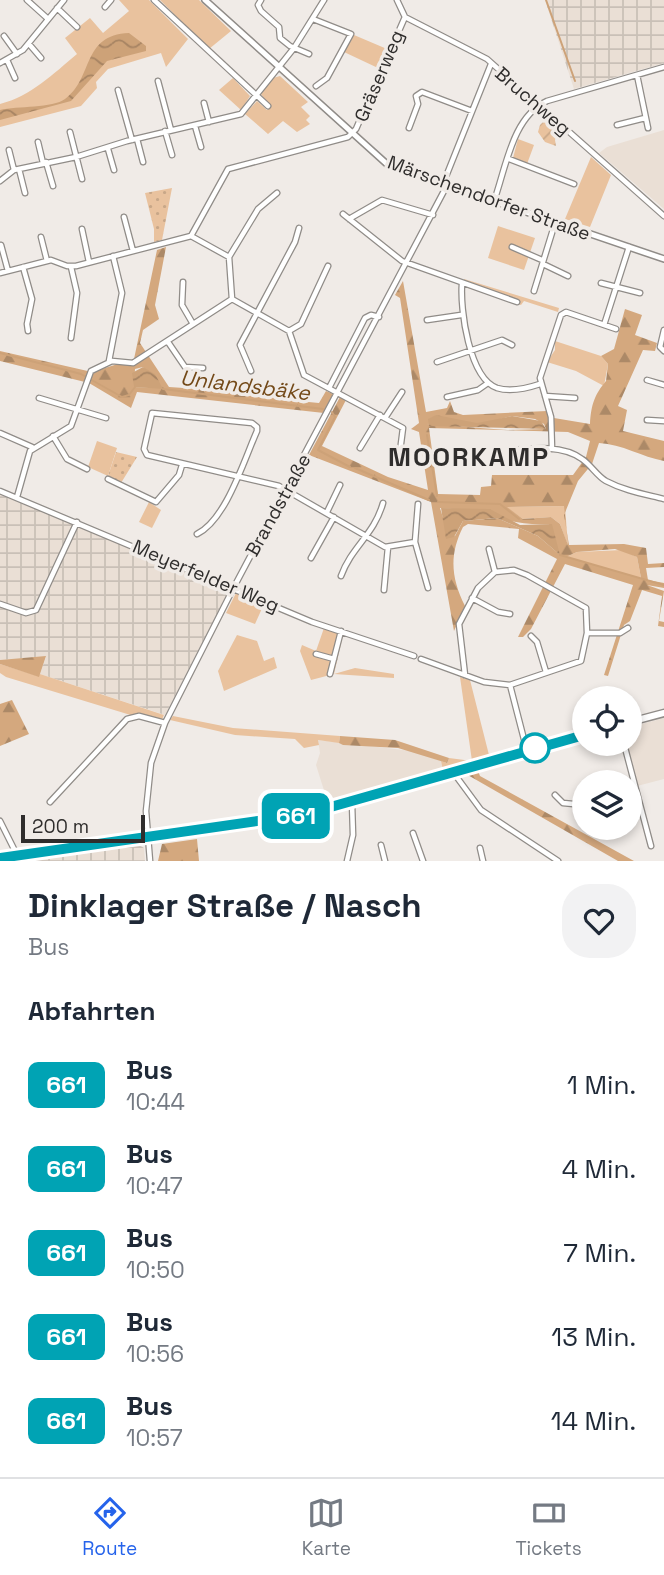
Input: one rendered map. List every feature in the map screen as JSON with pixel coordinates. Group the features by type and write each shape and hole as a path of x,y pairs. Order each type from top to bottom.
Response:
{"main road":[{"path":"642,719 664,713"},
{"path":"0,858 147,835 278,819 352,803 572,738"}],"street":[{"path":"27,0 47,18"},
{"path":"0,63 29,44 64,0"},
{"path":"105,7 111,0"},
{"path":"155,0 268,106"},
{"name":"Märschendorfer Straße","path":"205,0 388,165 664,259"},
{"path":"261,0 258,5 279,27 280,38 293,48 309,54"},
{"path":"0,181 16,170 241,114 293,48 324,0"},
{"path":"397,0 405,17"},
{"path":"57,8 76,27"},
{"name":"Bruchweg","path":"405,17 487,59 664,216"},
{"name":"Gräserweg","path":"351,134 356,130 405,17"},
{"path":"313,19 351,34 327,78 316,86"},
{"path":"4,36 17,54"},
{"path":"29,44 41,58"},
{"path":"7,60 15,78"},
{"name":"Brandstraße","path":"150,861 146,811 151,763 165,723 233,587 433,215 491,64"},
{"path":"494,201 521,122 538,105 664,67"},
{"path":"637,75 648,128"},
{"path":"158,80 172,155"},
{"path":"118,90 143,162"},
{"path":"409,128 418,104 416,96 422,92 472,111"},
{"path":"204,103 209,122"},
{"path":"617,125 645,118"},
{"path":"195,126 201,147"},
{"path":"69,132 82,179"},
{"path":"191,236 228,169 351,134"},
{"path":"38,142 52,186"},
{"path":"108,149 114,170"},
{"path":"9,150 25,193"},
{"path":"509,159 574,184"},
{"path":"232,299 229,257 258,209 277,192"},
{"path":"349,219 382,200 433,215"},
{"path":"343,214 408,262 517,302"},
{"path":"124,218 133,251"},
{"path":"534,291 555,223"},
{"path":"251,371 240,345 298,237 299,228"},
{"path":"82,229 89,262"},
{"path":"0,273 54,259 71,267 191,236 229,257"},
{"path":"40,237 47,261"},
{"path":"1,245 8,271"},
{"path":"512,247 568,276"},
{"path":"604,325 628,247"},
{"path":"109,362 122,293 113,256"},
{"path":"289,331 299,327 327,274 328,266"},
{"path":"23,267 32,299 27,324 29,331"},
{"path":"71,267 77,293 71,338"},
{"path":"183,282 182,305 194,324"},
{"path":"601,283 640,293"},
{"path":"462,284 461,315 470,350 488,383 500,389 540,384"},
{"path":"232,299 289,331 302,373 405,430 398,459"},
{"path":"17,497 32,447 71,426 90,373 109,362 133,363 232,299"},
{"path":"552,449 551,417 540,384 545,360 563,313 616,330"},
{"path":"329,388 365,318 371,315 379,317"},
{"path":"427,320 461,315"},
{"path":"664,330 660,347 664,351"},
{"path":"438,362 502,340 512,345"},
{"path":"168,342 185,367 203,368"},
{"path":"647,380 664,385"},
{"path":"447,397 478,390 488,383"},
{"path":"360,448 402,392"},
{"path":"545,396 575,398"},
{"path":"38,398 106,418"},
{"path":"197,534 220,512 236,477 257,431 256,425 152,413 145,452 152,457 236,477 285,490 388,547 415,542"},
{"path":"647,420 664,421"},
{"path":"0,433 32,447"},
{"path":"53,436 67,459 87,469"},
{"path":"513,450 552,449 580,457 604,480 639,494 664,499"},
{"path":"108,479 156,502 179,475 182,465"},
{"path":"327,512 340,485"},
{"name":"Meyerfelder Weg","path":"0,491 341,631 414,656"},
{"path":"341,576 366,536 370,535 383,503"},
{"path":"418,504 415,542 428,588"},
{"path":"310,558 334,517"},
{"path":"0,604 26,613 36,610 77,522"},
{"path":"384,590 388,547"},
{"path":"489,549 495,572"},
{"path":"421,659 484,682 510,685 581,661 587,633 586,608 514,570 495,572 480,584 458,631 465,675"},
{"path":"472,598 498,612 510,614"},
{"path":"587,633 620,633 628,628"},
{"path":"330,674 341,631"},
{"path":"531,636 537,642 547,672"},
{"path":"316,654 334,659"},
{"path":"510,685 527,751"},
{"path":"50,803 127,719 139,716 165,723"},
{"path":"453,772 481,810 558,861"},
{"path":"555,795 563,803 572,804"},
{"path":"347,861 353,835 352,803"},
{"path":"642,814 651,846"},
{"path":"0,821 17,855"},
{"path":"413,833 423,861"},
{"path":"381,845 385,861"},
{"path":"480,848 484,861"}],"shaded area":[{"path":"119,0 149,0 188,39 166,67 161,53 108,69 96,82 97,88 81,106 0,127 0,104 32,90 77,54 65,38 90,18 103,33 129,11"},
{"path":"160,0 199,0 231,31 209,49"},
{"path":"545,0 664,0 664,63 574,89"},
{"path":"354,35 387,49 378,68 344,52"},
{"path":"280,76 308,102 301,107 310,116 306,120 310,124 297,132 283,121 268,134 245,114 257,101 267,110 270,106 261,94 273,78"},
{"path":"233,78 250,96 241,110 219,90"},
{"path":"547,118 560,129 555,140 556,146 545,142 538,132 540,125"},
{"path":"664,130 664,209 599,153 607,147"},
{"path":"518,139 534,145 527,164 513,158"},
{"path":"591,157 611,175 590,227 565,219"},
{"path":"172,188 162,240 154,242 154,229 145,193"},
{"path":"498,226 535,238 524,270 488,258"},
{"path":"464,279 559,308 558,312 524,301 521,305 465,287"},
{"path":"555,341 601,356 608,364 604,386 576,371 547,362 555,350"},
{"path":"97,441 117,448 108,476 88,467"},
{"path":"116,452 137,457 121,483 108,476"},
{"path":"0,493 224,587 227,594 165,715 40,674 46,657 0,660"},
{"path":"149,502 161,510 152,528 139,522"},
{"path":"565,506 568,546 560,524 551,517 523,519 506,507"},
{"path":"622,550 637,557 641,578 566,557 577,552"},
{"path":"236,593 264,604 255,624 226,613"},
{"path":"324,628 343,635 334,674 311,680 300,651 302,645 316,651"},
{"path":"237,635 257,641 264,661 274,657 277,668 224,691 218,671"},
{"path":"0,664 38,676 40,674 164,715 160,724 6,677 0,673"},
{"path":"355,668 394,674 394,678 334,674"},
{"path":"460,677 470,680 489,755 472,761"},
{"path":"173,716 233,728 340,736 339,743 318,740 319,745 304,748 295,739 235,735 170,720"},
{"path":"664,718 664,779 642,785 642,770 633,770 630,756 642,756 642,724"},
{"path":"318,740 412,751 441,761 443,770 328,803 316,765 320,753"},
{"path":"449,758 471,761 443,770 441,761 447,763"},
{"path":"318,797 321,804 261,815 260,812 286,808"},
{"path":"136,843 144,848 145,861 29,861"}],"green space":[{"path":"166,247 155,305 159,319 143,330 140,343 169,387 244,392 263,396 283,393 298,401 319,403 326,391 333,394 324,413 137,392 131,408 89,383 0,361 0,351 92,372 134,359 157,250","holes":["143,367 162,388 134,387 135,369"]},
{"path":"403,281 426,412 447,408 450,401 454,412 463,415 547,411 554,418 590,424 594,400 606,381 608,364 601,356 614,349 625,309 642,315 635,335 657,343 655,351 643,350 618,406 627,410 623,431 664,441 664,461 599,443 592,464 578,481 565,513 564,506 507,507 523,519 551,517 560,524 568,545 566,529 569,545 624,544 646,548 648,564 664,563 664,567 646,568 648,580 664,583 664,588 647,585 664,591 659,621 664,622 664,627 658,626 662,596 642,590 630,621 624,625 608,676 604,675 633,585 565,564 531,629 523,637 518,637 557,559 518,538 519,529 468,524 463,527 455,547 453,566 465,606 454,631 431,502 309,455 340,397 346,400 322,446 388,477 428,490 419,432 411,429 419,423 400,298 395,295","holes":["512,416 535,419 544,424 546,429 507,430 427,424 485,423","429,428 568,432 590,441 586,457 573,475 492,475 491,486 481,487 480,495 438,494","440,508 468,511 521,523 549,524 559,554 538,536 497,518 463,521 455,536 449,537","615,549 637,557 641,578 566,557 577,552"]},
{"path":"46,656 39,677 0,664 0,660"},
{"path":"12,700 29,734 0,746 0,704"},
{"path":"340,736 395,740 449,758 447,763 398,748 343,745 339,743"},
{"path":"478,771 480,776 572,827 572,835 466,774"},
{"path":"197,839 199,861 158,861 162,844"},
{"path":"581,840 596,840 634,861 618,861"}],"water":[{"path":"129,33 146,46 146,51 107,61 71,101 0,120 0,110 52,104 65,99 80,80 95,49 103,41"},
{"path":"143,367 155,374 163,389 134,387 132,373"},
{"path":"436,415 477,423 512,416 541,421 546,429 429,426 428,419"},
{"path":"441,508 490,509 520,525 552,524 560,555 538,536 497,518 463,521 454,537 446,539"}],"waterway":[{"path":"546,0 575,81"},
{"name":"Unlandsbäke","path":"0,353 81,374 122,397 129,395 135,387"},
{"name":"Unlandsbäke","path":"163,389 323,409"},
{"name":"Unlandsbäke","path":"332,412 335,417 318,450 350,467"},
{"path":"427,435 437,496"},
{"name":"Unlandsbäke","path":"355,468 429,500"},
{"path":"438,502 500,504 519,519"},
{"path":"560,555 664,585"}],"bus line":[{"name":"661","path":"0,858 306,814 572,738"}],"district":[{"name":"MOORKAMP","path":"469,457"}]}
